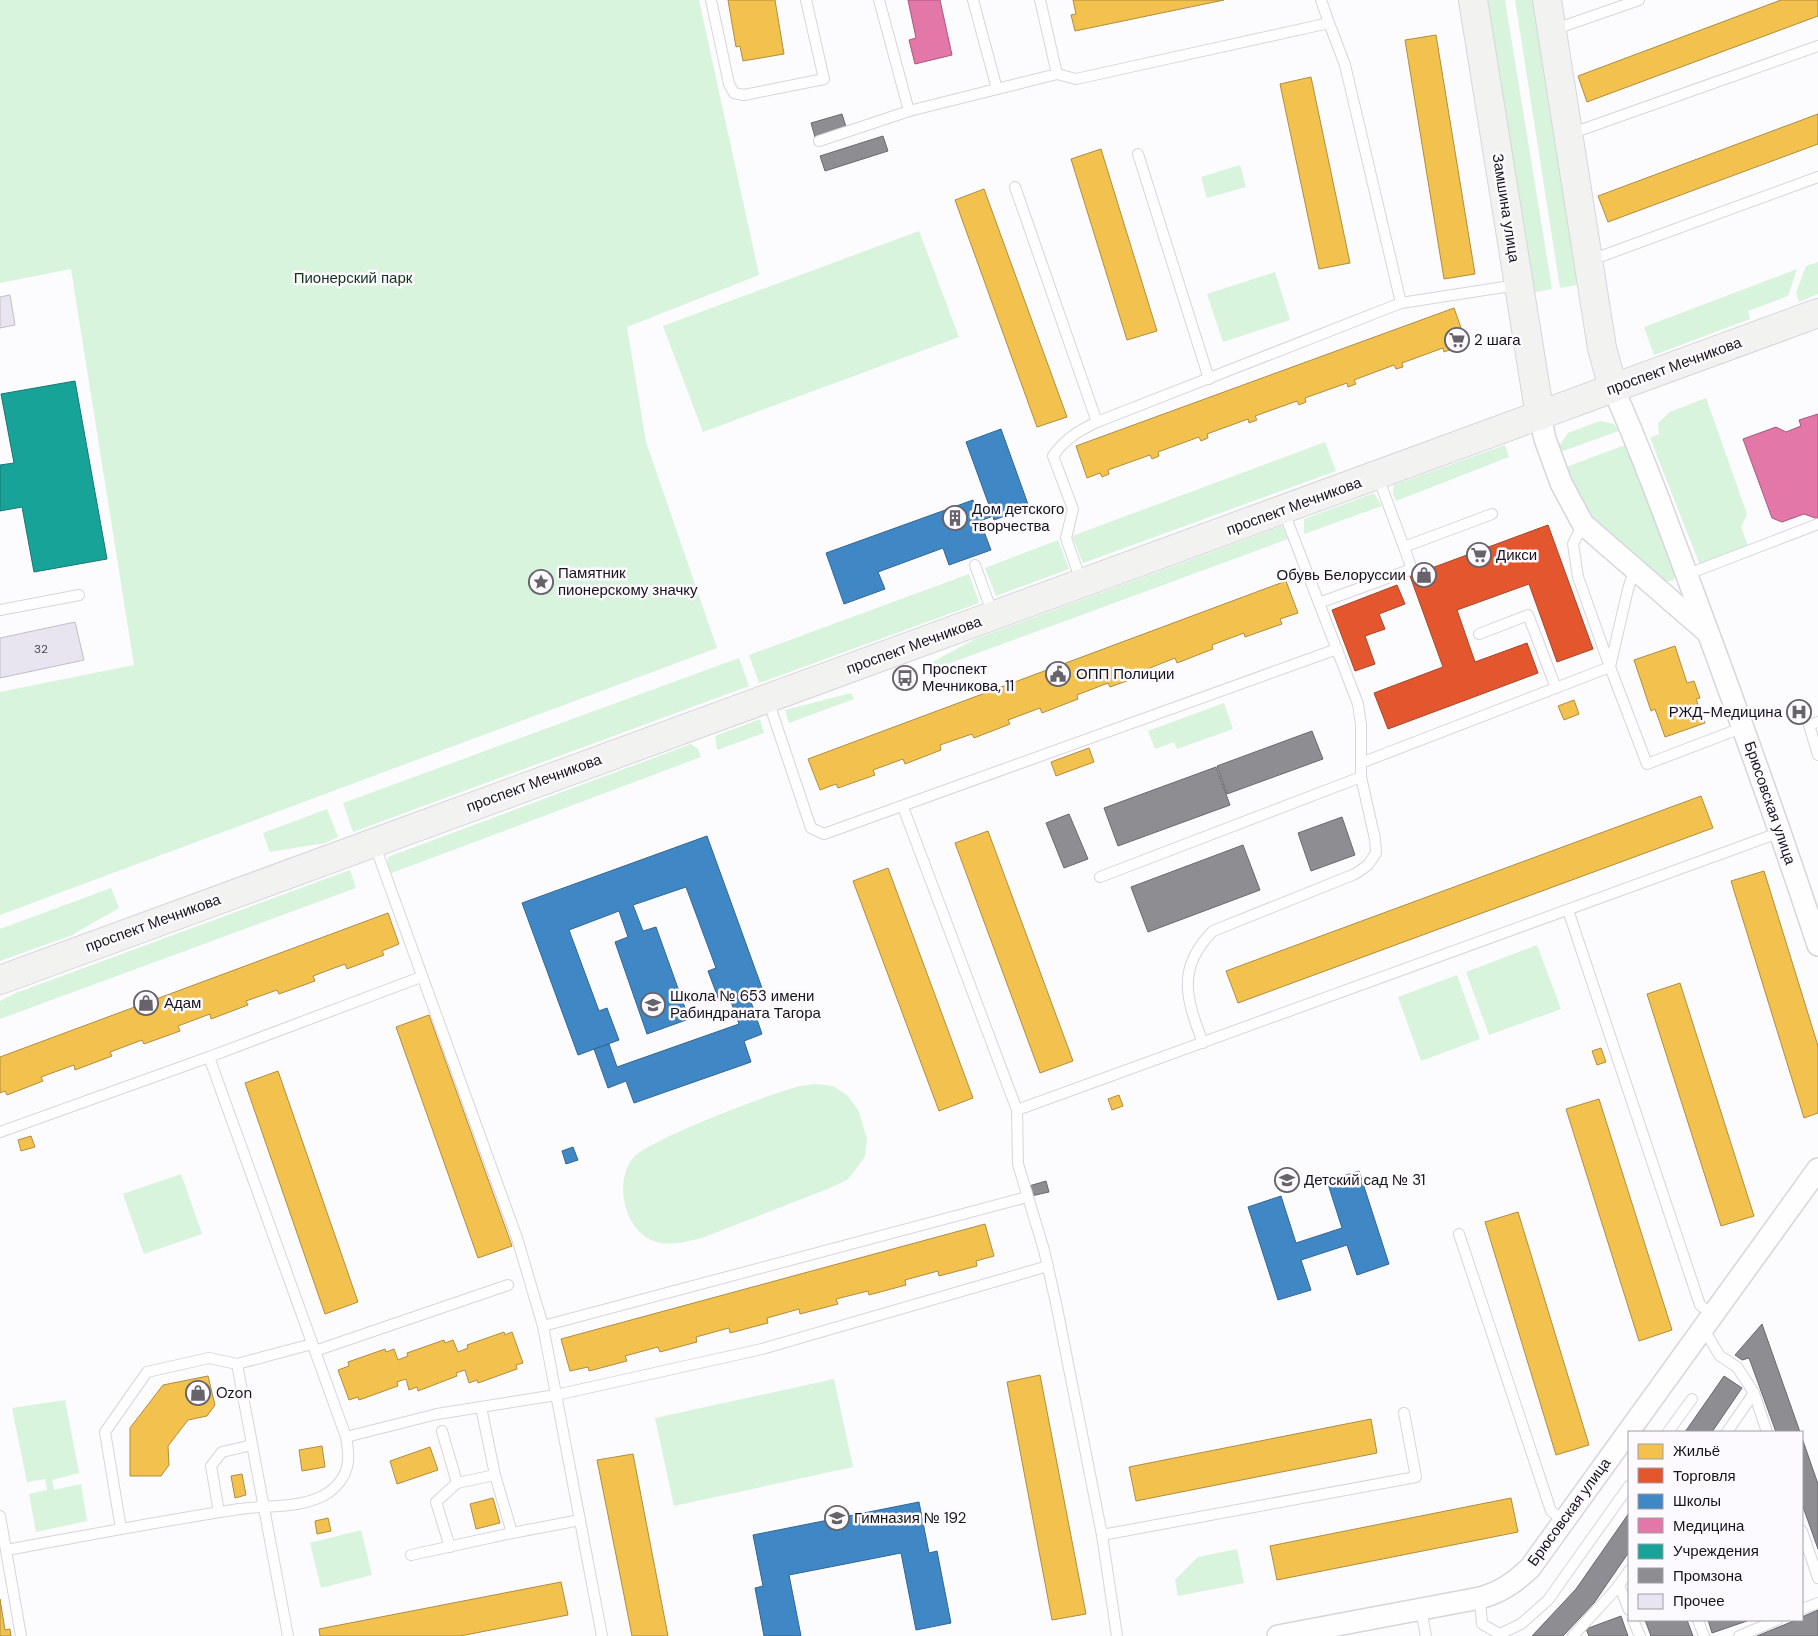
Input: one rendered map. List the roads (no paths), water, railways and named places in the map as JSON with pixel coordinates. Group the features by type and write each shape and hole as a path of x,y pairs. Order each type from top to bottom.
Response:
{"street":[{"name":"Замшина улица","path":"1473,0 1540,416"},
{"path":"1548,0 1602,348 1613,388"},
{"name":"проспект Мечникова","path":"3,980 374,842 1378,476 1818,312"},
{"name":"Брюсовская улица","path":"1613,388 1633,433 1688,574 1781,832 1818,946"},
{"name":"Брюсовская улица","path":"1540,416 1545,439 1561,483 1583,524 1708,633"},
{"name":"Брюсовская улица","path":"1278,1636 1480,1598 1497,1593 1514,1583 1530,1568 1818,1169"}],"lane":[{"path":"711,0 729,84 734,93 744,95 824,79 806,0"},
{"path":"879,0 909,111"},
{"path":"973,0 997,89"},
{"path":"1040,0 1057,74"},
{"path":"1321,0 1345,65 1401,303"},
{"path":"1552,28 1564,26 1639,0"},
{"path":"819,141 909,111 1057,74 1076,79 1329,23"},
{"path":"1569,133 1818,46"},
{"path":"1138,154 1209,379"},
{"path":"1588,258 1602,256 1818,177"},
{"path":"1015,187 1097,422"},
{"path":"1082,583 1066,538 1073,509 1053,456 1062,443 1076,432 1097,422 1401,303 1518,285"},
{"path":"1319,603 1412,569 1378,476"},
{"path":"1203,1042 1190,1008 1187,981 1191,961 1200,944 1213,931 1355,874 1368,865 1376,853 1375,839 1361,777 1361,725 1358,704 1283,510"},
{"path":"1404,547 1492,514"},
{"path":"1583,524 1573,544 1578,578 1647,764 1744,727"},
{"path":"1688,574 1818,524"},
{"path":"976,565 994,616"},
{"path":"1610,667 1628,589 1631,580 1637,572"},
{"path":"0,610 78,595"},
{"path":"1479,634 1528,615 1556,688"},
{"path":"768,698 812,828 824,834 1337,649"},
{"path":"1361,763 1610,667"},
{"path":"1818,722 1809,725 1818,755"},
{"path":"1100,877 1361,777"},
{"path":"903,807 1017,1110 1018,1164 1048,1266 1102,1535 1117,1636"},
{"path":"1017,1110 1781,832"},
{"path":"374,842 510,1220 543,1326 602,1636"},
{"path":"1568,910 1700,1305 1720,1356 1737,1367 1754,1393 1768,1431"},
{"path":"0,1132 209,1058 421,977"},
{"path":"6,1550 220,1512 307,1502 327,1493 341,1481 348,1468 350,1453 346,1437 209,1058"},
{"path":"543,1326 1027,1197"},
{"path":"1459,1234 1551,1511 1563,1520"},
{"path":"346,1437 437,1414 556,1395 762,1349 1048,1266"},
{"path":"121,1529 105,1432 147,1372 209,1358 237,1364 313,1348 508,1285"},
{"path":"237,1364 288,1636"},
{"path":"1728,1431 1754,1393"},
{"path":"1669,1431 1692,1399"},
{"path":"481,1407 495,1475 512,1533"},
{"path":"1102,1535 1416,1477 1404,1413"},
{"path":"442,1431 456,1483"},
{"path":"220,1512 212,1466 222,1452 252,1446"},
{"path":"450,1547 436,1502 456,1483 495,1475"},
{"path":"1480,1598 1482,1624 1500,1634 1521,1624 1548,1600 1628,1487"},
{"path":"0,1516 21,1636"},
{"path":"411,1556 580,1520"},
{"path":"1803,1534 1818,1578"},
{"path":"1576,1635 1628,1572"},
{"path":"1619,1585 1628,1608"},
{"path":"1803,1609 1818,1603"},
{"path":"1422,1610 1426,1636"},
{"path":"1633,1621 1640,1636"},
{"path":"1698,1621 1704,1636"},
{"path":"1739,1636 1764,1622"}],"place":[{"name":"2 шага","path":"1457,340"},
{"name":"Дом детского творчества","path":"955,518"},
{"name":"Дикси","path":"1479,555"},
{"name":"Обувь Белоруссии","path":"1424,575"},
{"name":"Памятник пионерскому значку","path":"541,582"},
{"name":"ОПП Полиции","path":"1058,674"},
{"name":"Проспект Мечникова, 11","path":"905,678"},
{"name":"РЖД-Медицина","path":"1799,712"},
{"name":"Адам","path":"146,1003"},
{"name":"Школа № 653 имени Рабиндраната Тагора","path":"653,1005"},
{"name":"Детский сад № 31","path":"1287,1180"},
{"name":"Ozon","path":"198,1393"},
{"name":"Гимназия № 192","path":"837,1518"}],"park label":[{"name":"Пионерский парк","path":"353,278"}]}
